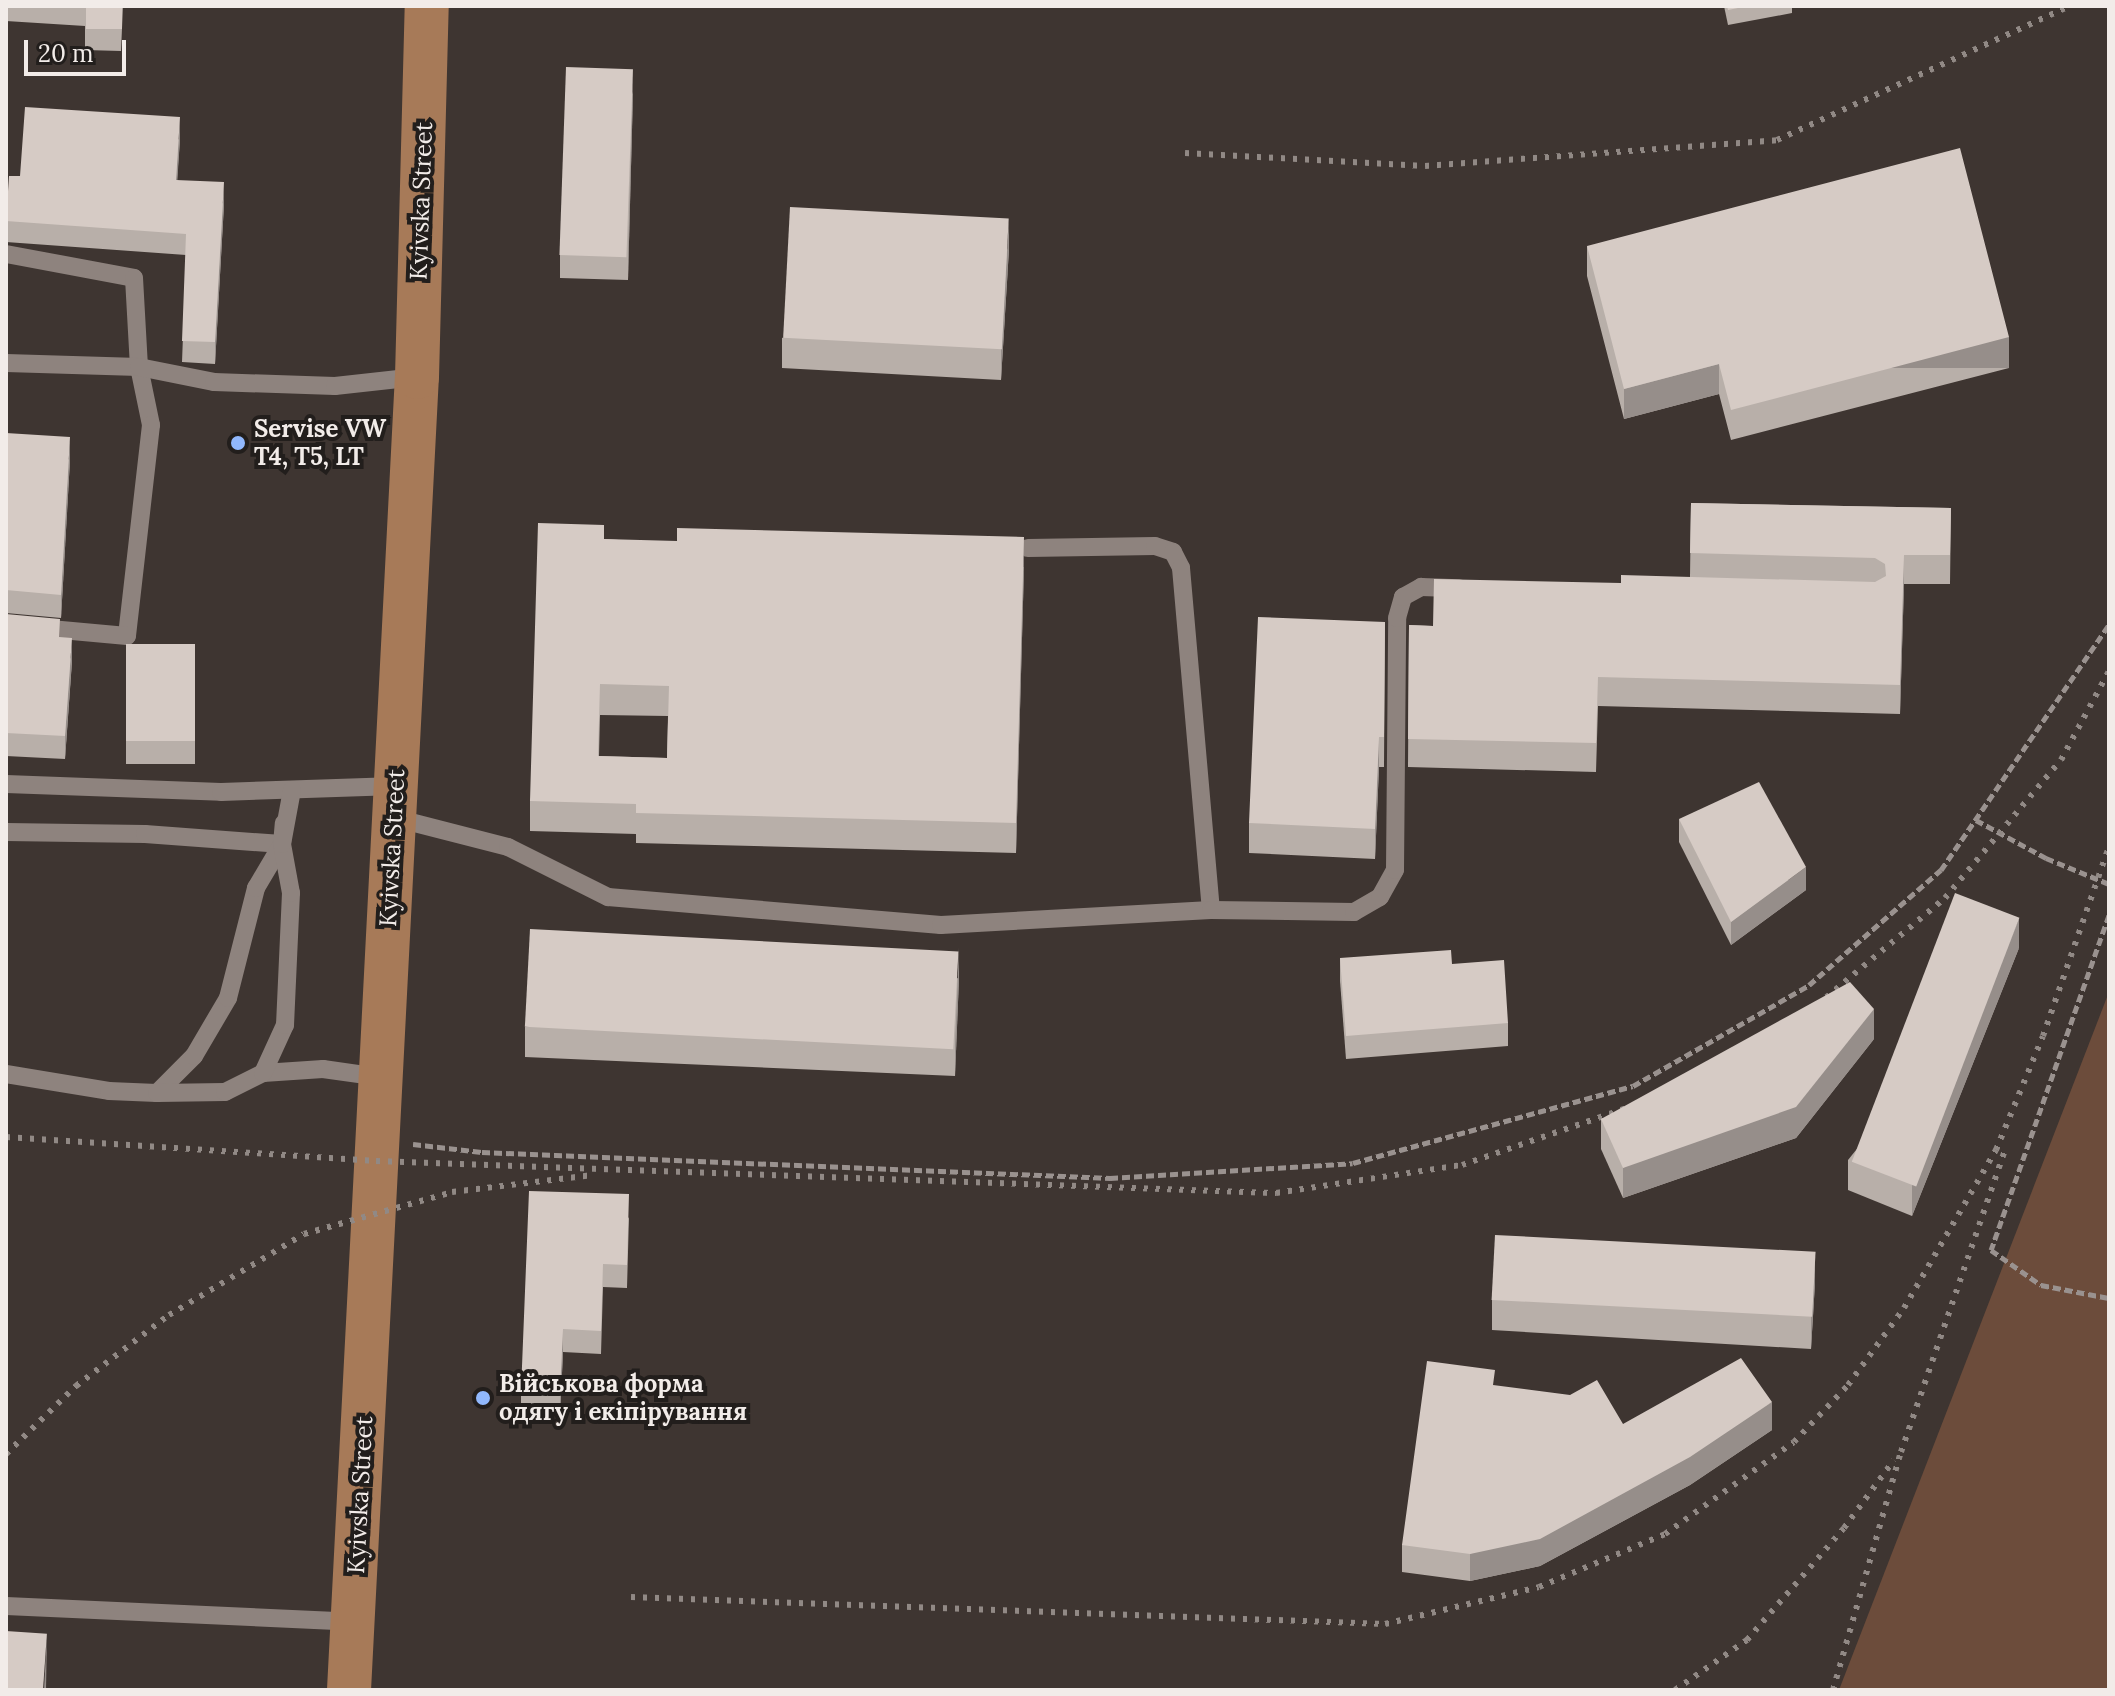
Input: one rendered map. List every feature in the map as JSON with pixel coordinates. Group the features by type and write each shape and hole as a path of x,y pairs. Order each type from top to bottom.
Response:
{"main road":[{"name":"Kyivska Street","path":"349,1690 417,377 427,6"}],"lane":[{"path":"6,254 134,278 139,367 151,425 127,636 6,625"},
{"path":"6,363 139,367 214,382 335,386 417,377"},
{"path":"1028,548 1155,546 1173,552 1181,568 1211,910"},
{"path":"6,784 292,790 395,802 508,847 608,897 941,925 1211,910 1354,912 1380,897 1395,870 1397,618 1403,597 1421,587 1483,588"},
{"path":"157,1093 194,1056 228,998 256,888 282,844 292,790"},
{"path":"6,832 145,834 282,844"},
{"path":"263,1073 285,1025 291,893 282,844"},
{"path":"6,1074 109,1091 157,1093 225,1092 263,1073 323,1069 380,1077"},
{"path":"6,1606 353,1622"}],"path":[{"path":"377,1140 482,1152 1110,1178 1353,1163 1633,1086 1809,985 1941,870 2109,625"},
{"path":"1976,820 2046,858 2109,884"},
{"path":"2109,915 1991,1250 2041,1285 2109,1298"}],"shaded area":[{"path":"2109,992 2109,1690 1839,1690"}],"building":[{"path":"86,6 122,6 122,29 86,29"},
{"path":"1727,6 1748,6 1728,10"},
{"path":"566,67 633,69 626,257 559,255"},
{"path":"25,107 180,117 176,180 224,182 215,342 182,341 186,234 6,221 9,176 20,176"},
{"path":"1960,148 2009,337 1731,410 1719,364 1624,389 1587,246"},
{"path":"790,207 1009,218 1002,349 783,338"},
{"path":"6,433 70,437 61,595 6,590"},
{"path":"1691,503 1951,508 1950,555 1904,555 1900,685 1598,677 1596,743 1408,739 1409,625 1433,626 1434,579 1621,583 1621,575 1875,582 1886,576 1885,564 1875,558 1690,553"},
{"path":"538,523 604,525 604,539 677,541 677,528 1024,537 1016,823 636,813 636,804 530,801","holes":["600,684 669,686 667,758 598,756"]},
{"path":"6,614 60,619 59,637 72,638 65,736 6,733"},
{"path":"1258,617 1385,622 1384,737 1379,737 1375,829 1249,823"},
{"path":"126,644 195,644 195,741 126,741"},
{"path":"1759,782 1806,867 1731,922 1679,819"},
{"path":"1955,893 2019,918 1916,1187 1852,1162"},
{"path":"530,929 958,951 953,1049 525,1027"},
{"path":"1451,950 1452,964 1504,960 1508,1023 1346,1036 1340,958"},
{"path":"1850,982 1874,1009 1796,1107 1623,1168 1601,1119"},
{"path":"529,1191 629,1194 627,1265 603,1264 601,1331 563,1329 560,1392 521,1391"},
{"path":"1495,1235 1816,1252 1812,1317 1492,1300"},
{"path":"1741,1358 1772,1402 1690,1457 1540,1539 1470,1554 1402,1545 1427,1361 1495,1370 1493,1385 1570,1395 1597,1380 1623,1424"},
{"path":"6,1631 47,1634 43,1690 6,1690"}],"railway":[{"path":"1185,153 1425,166 1777,140 2070,6"},
{"path":"1817,1005 1945,898 2061,760 2109,671"},
{"path":"631,1597 1385,1624 1539,1587 1665,1534 1794,1442 1848,1385 1904,1308 1996,1150 2043,1036 2109,847"},
{"path":"6,1137 376,1161 1276,1193 1462,1165 1632,1106"},
{"path":"1833,1690 1901,1452 2005,1150"},
{"path":"6,1454 76,1386 169,1315 304,1234 452,1192 593,1175"},
{"path":"1675,1690 1747,1640 1844,1528 1894,1460"}],"place":[{"name":"Servise VW T4, T5, LT","path":"238,443"},
{"name":"Військова форма одягу і екіпірування","path":"483,1398"}]}
